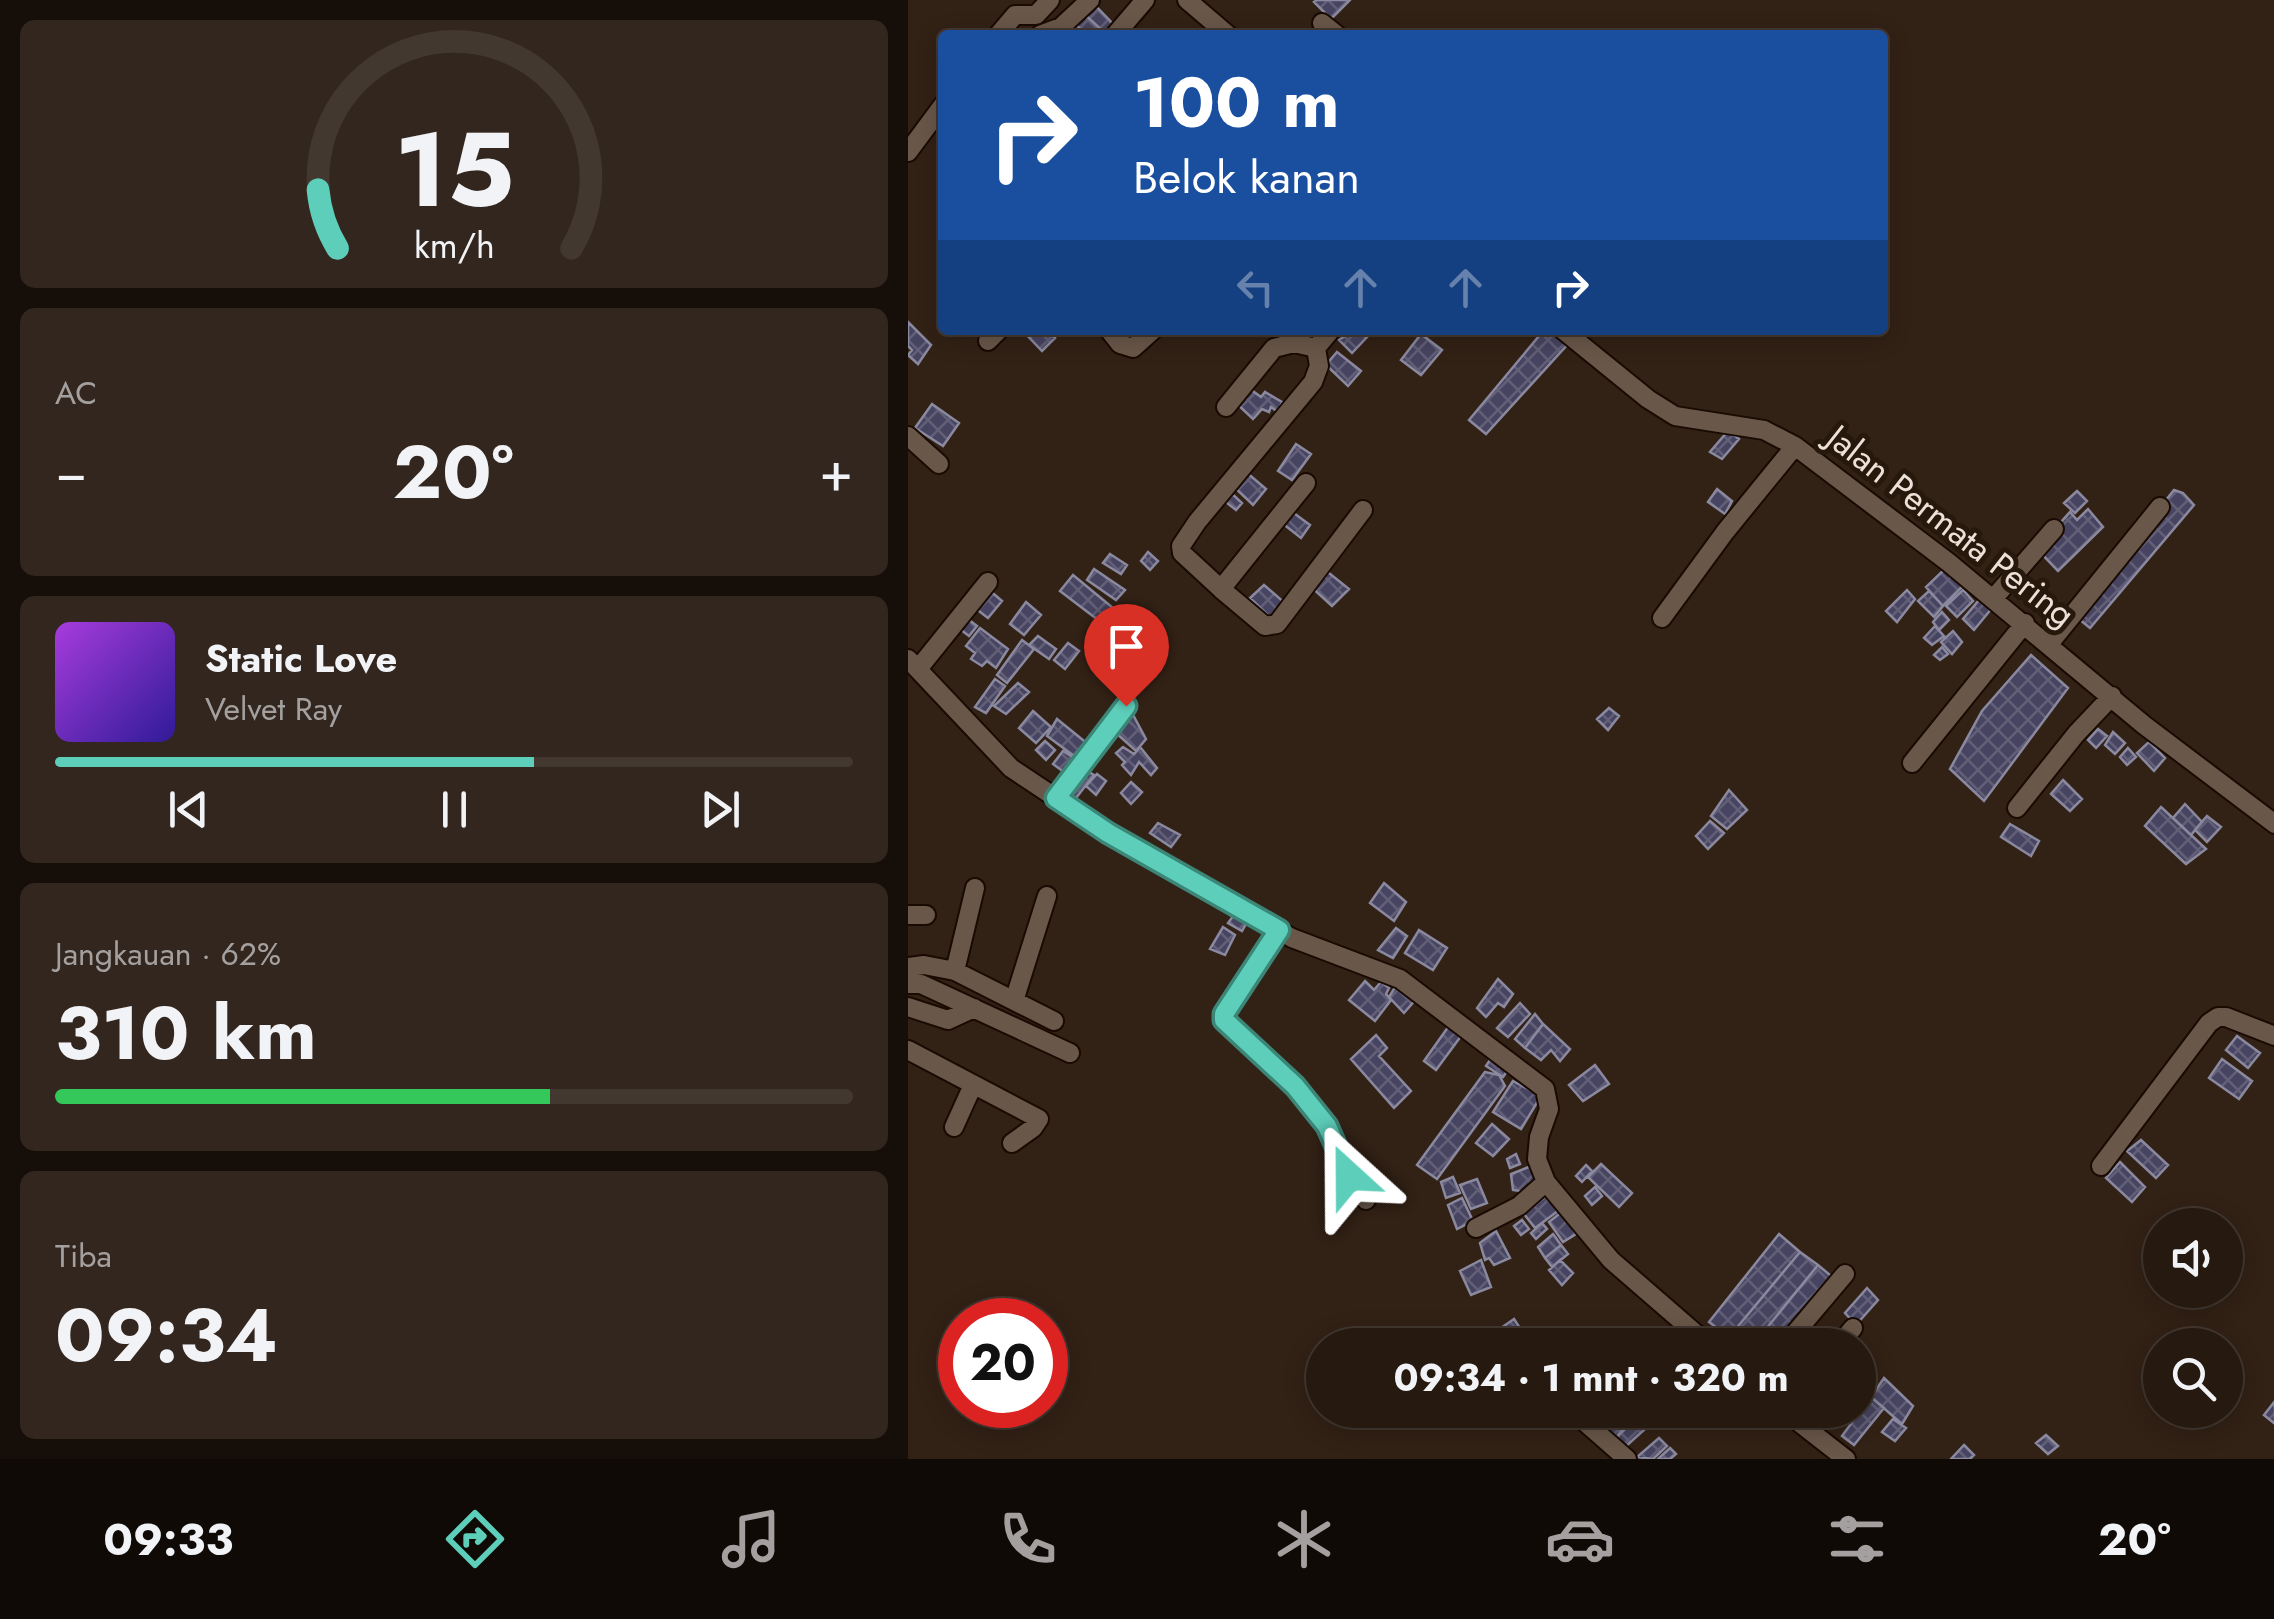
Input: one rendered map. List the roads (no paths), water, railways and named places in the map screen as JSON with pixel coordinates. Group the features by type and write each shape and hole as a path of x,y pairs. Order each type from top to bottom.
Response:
{"street":[{"path":"1002,30 1015,15 1036,15 1050,0"},
{"path":"1053,30 1090,0"},
{"path":"1118,30 1145,0"},
{"path":"1187,0 1218,30"},
{"path":"908,152 938,112"},
{"path":"1112,335 1120,344 1133,348 1147,335"},
{"path":"1327,335 1316,348 1319,366 1313,382 1196,522 1181,546 1190,562 1266,626 1277,624 1363,510"},
{"name":"Jalan Permata Pering","path":"1569,335 1674,416 1764,430 1795,446 2025,623 2144,725 2274,824"},
{"path":"1226,407 1274,348 1294,342 1316,348"},
{"path":"908,436 939,464"},
{"path":"1662,618 1795,446"},
{"path":"1221,589 1306,483"},
{"path":"2050,644 2160,507"},
{"path":"1993,599 2054,530"},
{"path":"988,582 913,664 1011,768 1108,833 1279,930 1400,979 1545,1090 1549,1109 1539,1136 1537,1158 1546,1182 1611,1260 1689,1328"},
{"path":"1912,763 2025,623"},
{"path":"2017,808 2112,696"},
{"path":"1056,798 1126,706"},
{"path":"955,971 975,888"},
{"path":"1014,1000 1047,896"},
{"path":"1279,930 1224,1014 1224,1020 1295,1086 1327,1126 1349,1176 1366,1200"},
{"path":"908,967 924,965 955,971 1054,1021"},
{"path":"908,984 921,984 1070,1053"},
{"path":"908,1007 948,1020 974,1008"},
{"path":"2100,1166 2218,1017 2274,1036"},
{"path":"910,1056 1039,1119 1012,1143"},
{"path":"954,1127 973,1085"},
{"path":"1476,1228 1519,1206 1546,1182"},
{"path":"1799,1328 1845,1274"},
{"path":"1592,1428 1628,1459"},
{"path":"1807,1428 1846,1459"}]}
